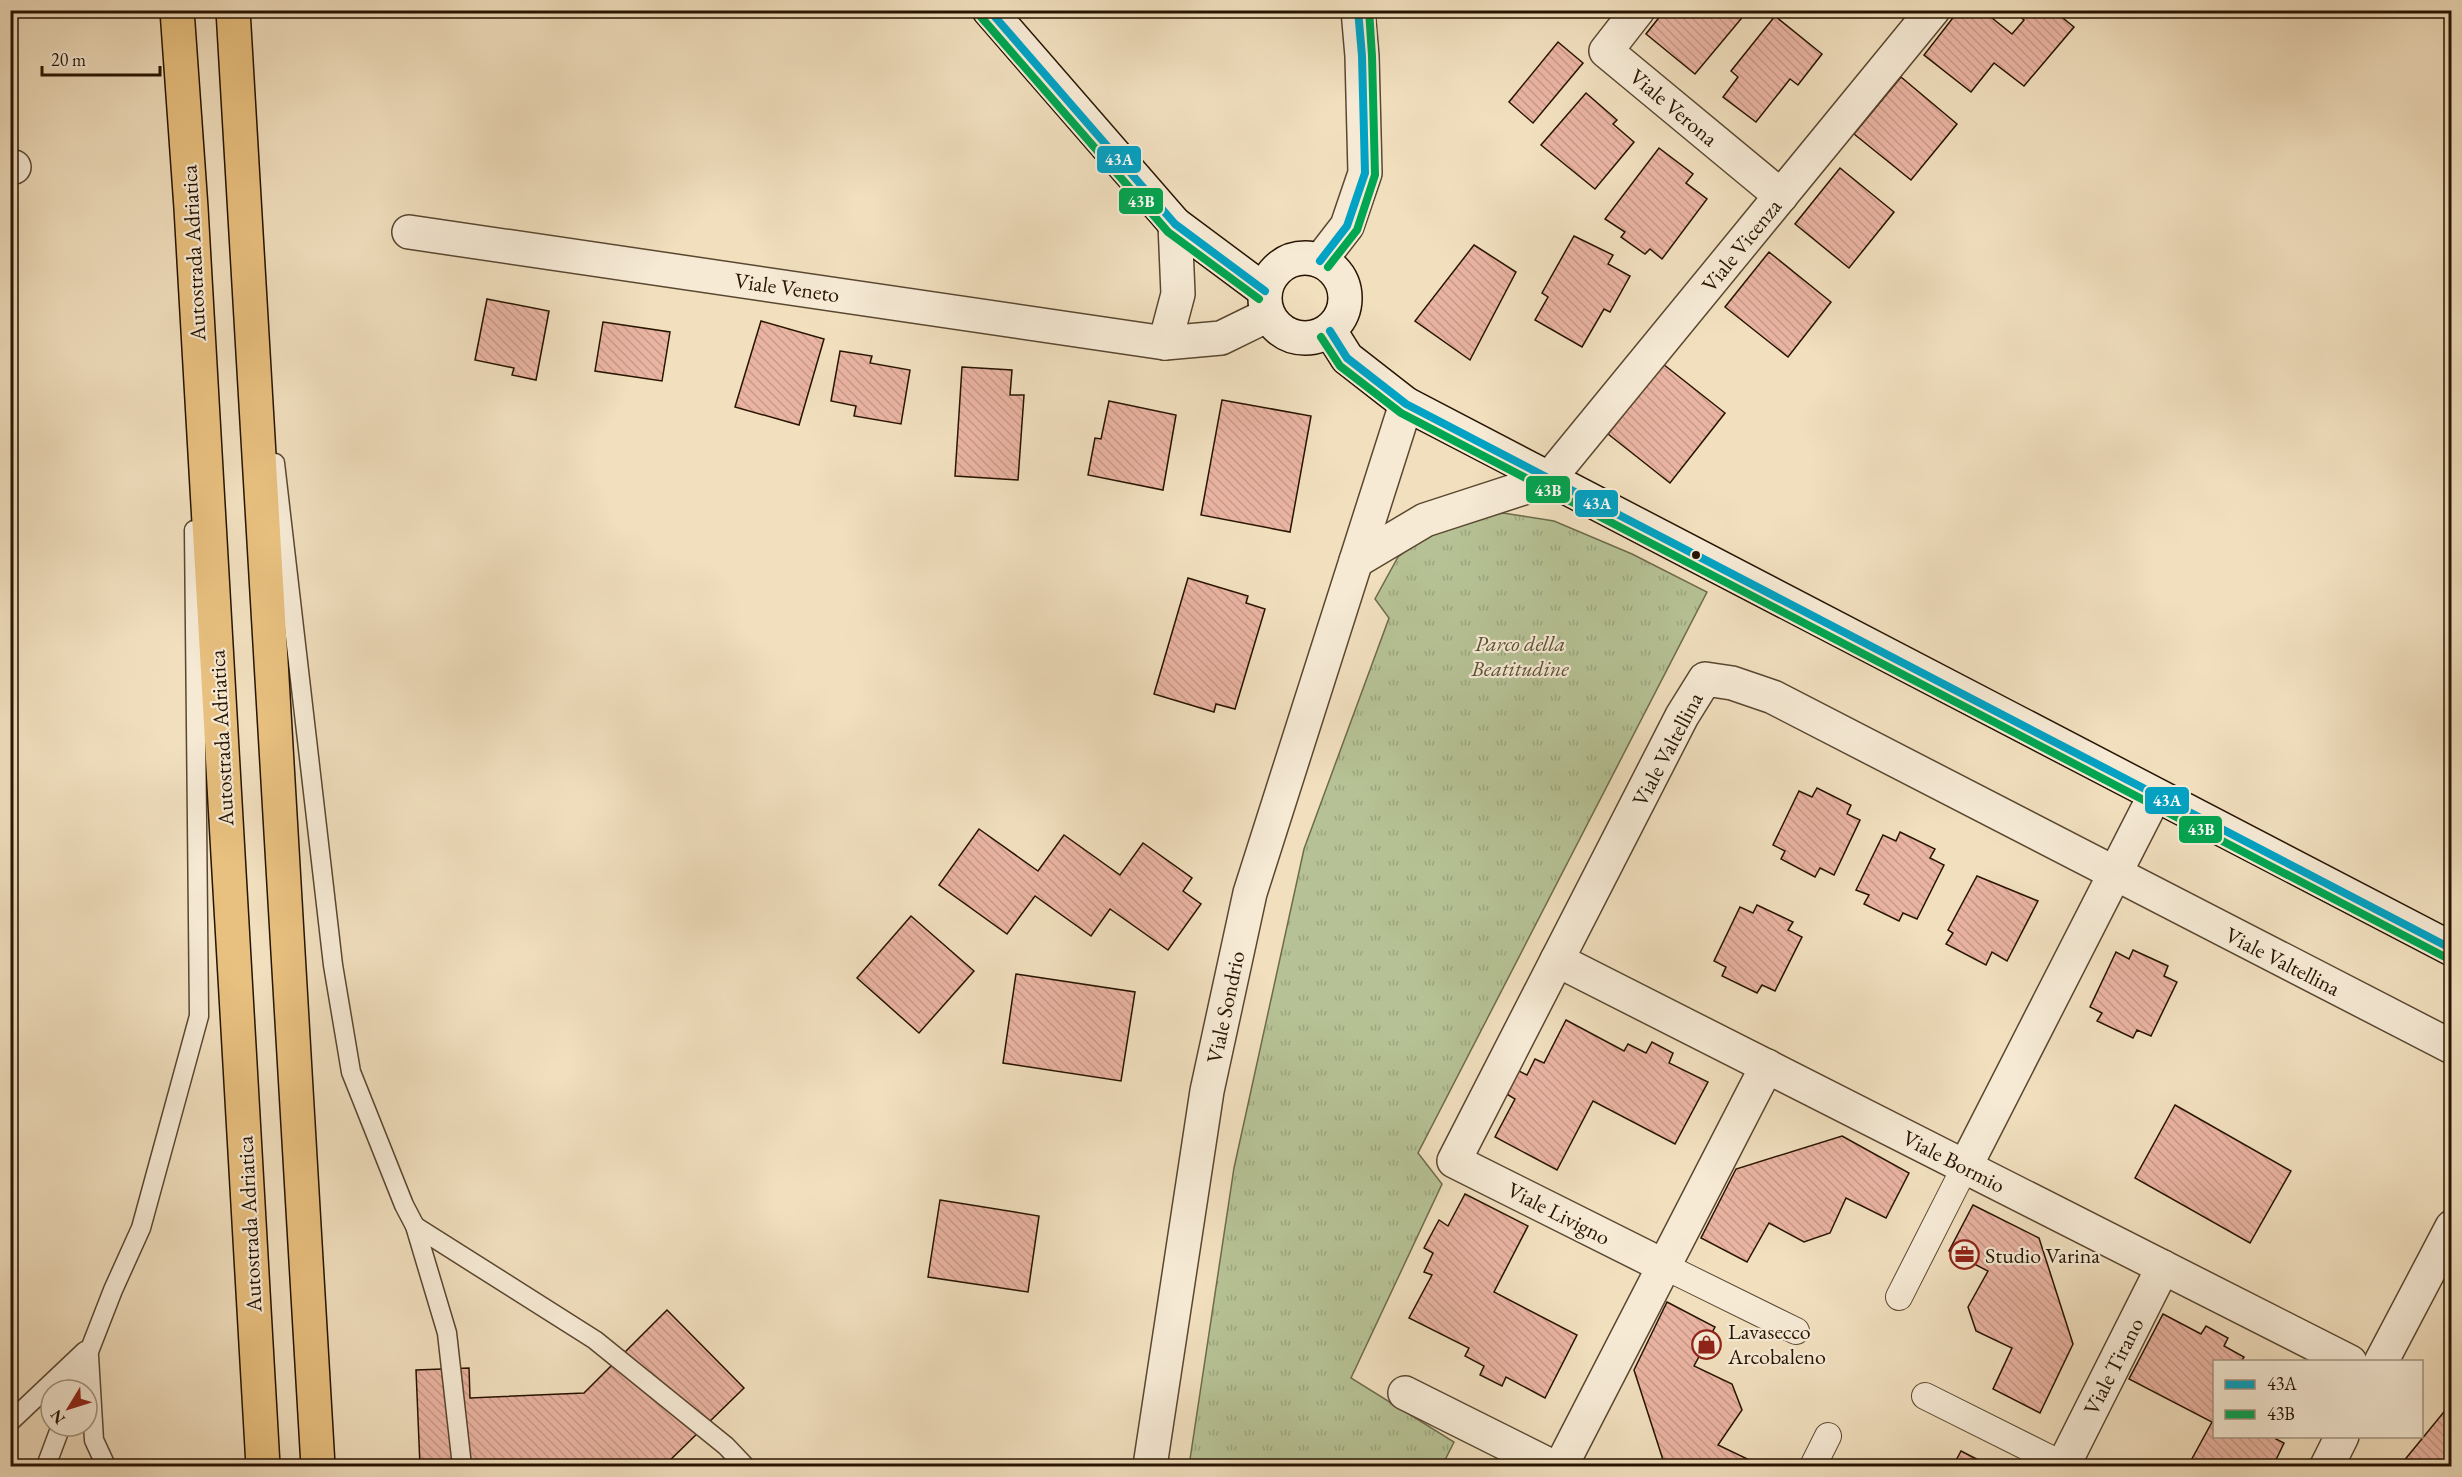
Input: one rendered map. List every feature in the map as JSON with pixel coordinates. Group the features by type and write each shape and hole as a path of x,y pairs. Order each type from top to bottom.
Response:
{"highway":[{"name":"Autostrada Adriatica","path":"177,10 191,208 263,1467"},
{"path":"233,10 318,1467"}],"street":[{"path":"989,10 1175,224 1267,303 1279,329 1295,337 1307,339 1319,336 1330,331 1344,311 1346,299 1339,276 1331,267 1309,258 1286,262 1276,269 1269,279 1267,303"},
{"path":"1320,261 1347,226 1365,173 1362,56 1358,10"},
{"name":"Viale Verona","path":"1638,10 1606,51 1781,196"},
{"name":"Viale Vicenza","path":"1548,480 1933,10"},
{"path":"1165,343 1178,294 1175,224"},
{"name":"Viale Veneto","path":"409,232 1165,343 1221,338 1267,303"},
{"path":"1330,331 1347,358 1406,404 2451,949"},
{"name":"Viale Sondrio","path":"1150,1467 1207,1091 1250,893 1406,404"},
{"path":"1356,561 1425,520 1548,480"},
{"name":"Viale Valtellina","path":"1454,1161 1682,716 1706,679 1732,683 1773,697 2451,1047"},
{"path":"1899,1297 2155,795"},
{"name":"Viale Bormio","path":"1557,960 2346,1360"},
{"path":"1561,1467 1767,1066"},
{"name":"Viale Livigno","path":"1454,1161 1664,1266"},
{"path":"2382,1360 2450,1235"},
{"path":"1664,1266 1796,1331"},
{"name":"Viale Tirano","path":"2064,1466 2163,1267"},
{"path":"1405,1393 1551,1467"},
{"path":"1925,1396 2064,1466"},
{"path":"1813,1467 1828,1436"},
{"path":"2327,1467 2342,1438"}],"lane":[{"path":"244,201 333,965 345,1040 351,1072 404,1205 415,1226 447,1333 462,1467"},
{"path":"78,1378 141,1228 199,1016 191,208"},
{"path":"415,1226 595,1340 726,1446 745,1467"},
{"path":"10,1422 89,1348"},
{"path":"89,1348 94,1440 106,1467"},
{"path":"46,1467 57,1438"}],"green space":[{"name":"Parco della Beatitudine","path":"1503,513 1554,521 1632,554 1707,592 1418,1153 1442,1184 1351,1378 1454,1442 1442,1466 1189,1466 1234,1168 1304,849 1389,618 1375,599 1398,557 1430,532 1464,520"}],"building":[{"path":"1665,10 1744,10 1746,13 1695,74 1646,34"},
{"path":"1959,10 1982,10 2012,34 2024,20 2013,10 2053,10 2074,27 2024,86 1994,63 1971,92 1924,55"},
{"path":"1775,16 1822,54 1798,85 1790,79 1756,122 1723,97 1738,77 1731,71"},
{"path":"1558,42 1583,63 1533,123 1509,102"},
{"path":"1901,77 1957,124 1911,180 1854,134"},
{"path":"1586,93 1617,120 1613,124 1634,142 1595,189 1541,145"},
{"path":"1659,148 1693,174 1686,183 1707,199 1662,259 1650,249 1645,254 1621,237 1625,232 1605,219"},
{"path":"1840,168 1894,212 1849,268 1795,224"},
{"path":"1574,236 1613,255 1608,264 1630,276 1610,312 1604,309 1582,347 1535,320 1548,297 1542,293"},
{"path":"1474,245 1516,272 1470,360 1415,321"},
{"path":"1769,252 1831,302 1788,357 1725,307"},
{"path":"487,299 549,311 536,380 512,375 514,368 475,360"},
{"path":"761,321 824,339 799,425 735,407"},
{"path":"603,322 670,332 662,381 595,371"},
{"path":"840,351 872,356 870,363 910,370 901,424 854,416 856,406 831,401"},
{"path":"1663,364 1725,413 1670,483 1608,434"},
{"path":"962,367 1012,370 1010,395 1024,395 1018,480 955,476"},
{"path":"1222,400 1311,416 1290,532 1201,515"},
{"path":"1109,401 1176,415 1163,490 1088,475 1095,438 1101,439"},
{"path":"1188,578 1248,596 1246,603 1265,609 1235,709 1216,704 1214,712 1154,694"},
{"path":"1817,788 1851,805 1847,814 1860,820 1834,875 1820,868 1815,877 1781,859 1785,851 1773,845 1799,791 1812,797"},
{"path":"979,829 1038,871 1064,835 1120,875 1143,843 1192,878 1183,891 1201,904 1168,950 1110,909 1091,936 1035,896 1007,934 939,885"},
{"path":"1900,832 1935,849 1930,858 1944,865 1917,919 1903,913 1899,921 1864,904 1869,895 1856,890 1883,835 1896,841"},
{"path":"1977,876 2038,901 2007,961 1992,952 1986,965 1946,944 1953,933 1948,930"},
{"path":"1757,905 1793,922 1788,930 1802,937 1775,991 1762,985 1757,993 1722,976 1726,967 1714,961 1740,907 1753,913"},
{"path":"911,916 974,971 919,1033 857,978"},
{"path":"2133,950 2168,966 2164,976 2177,982 2151,1036 2137,1030 2133,1038 2097,1021 2102,1013 2090,1007 2116,952 2129,959"},
{"path":"1016,974 1135,992 1121,1081 1003,1063"},
{"path":"1566,1020 1624,1051 1628,1044 1646,1053 1652,1042 1673,1053 1669,1063 1708,1082 1675,1144 1593,1101 1557,1170 1495,1137 1515,1099 1505,1093 1517,1070 1527,1075 1535,1059 1544,1063"},
{"path":"2175,1105 2291,1171 2250,1243 2135,1178"},
{"path":"1842,1136 1909,1173 1886,1218 1846,1198 1830,1233 1804,1242 1769,1223 1747,1262 1701,1238 1736,1169"},
{"path":"1465,1194 1528,1226 1494,1292 1577,1335 1545,1398 1506,1377 1502,1386 1480,1375 1484,1366 1465,1356 1469,1348 1409,1318 1432,1275 1424,1272 1433,1253 1424,1248 1439,1220 1448,1226"},
{"path":"940,1200 1039,1216 1028,1292 928,1277"},
{"path":"1973,1205 2039,1238 2073,1344 2040,1413 1993,1389 2012,1348 1976,1331 1968,1307 1988,1271 1949,1251"},
{"path":"1667,1302 1715,1327 1694,1366 1732,1384 1742,1410 1718,1445 1758,1464 1757,1466 1665,1466 1634,1370"},
{"path":"667,1310 744,1388 664,1466 420,1466 416,1370 469,1368 470,1398 584,1393"},
{"path":"2163,1314 2201,1334 2206,1326 2228,1338 2224,1346 2244,1357 2242,1360 2213,1360 2213,1438 2277,1438 2284,1443 2274,1464 2279,1466 2188,1466 2212,1422 2129,1379"},
{"path":"2452,1402 2452,1466 2408,1466 2403,1462"},
{"path":"1961,1451 1990,1466 1953,1466"}],"transit line":[{"name":"43A","path":"989,10 1175,224 1265,291"},
{"name":"43A","path":"1320,261 1347,226 1365,173 1362,56 1358,10"},
{"name":"43B","path":"1328,267 1357,230 1375,175 1369,10"},
{"name":"43B","path":"981,17 1168,232 1259,299"},
{"name":"43A","path":"1330,331 1347,358 1406,404 2452,949"},
{"name":"43B","path":"1321,337 1340,366 1401,413 2447,958"}],"place":[{"name":"Studio Varina","path":"1964,1255"},
{"name":"Lavasecco Arcobaleno","path":"1707,1344"}]}
